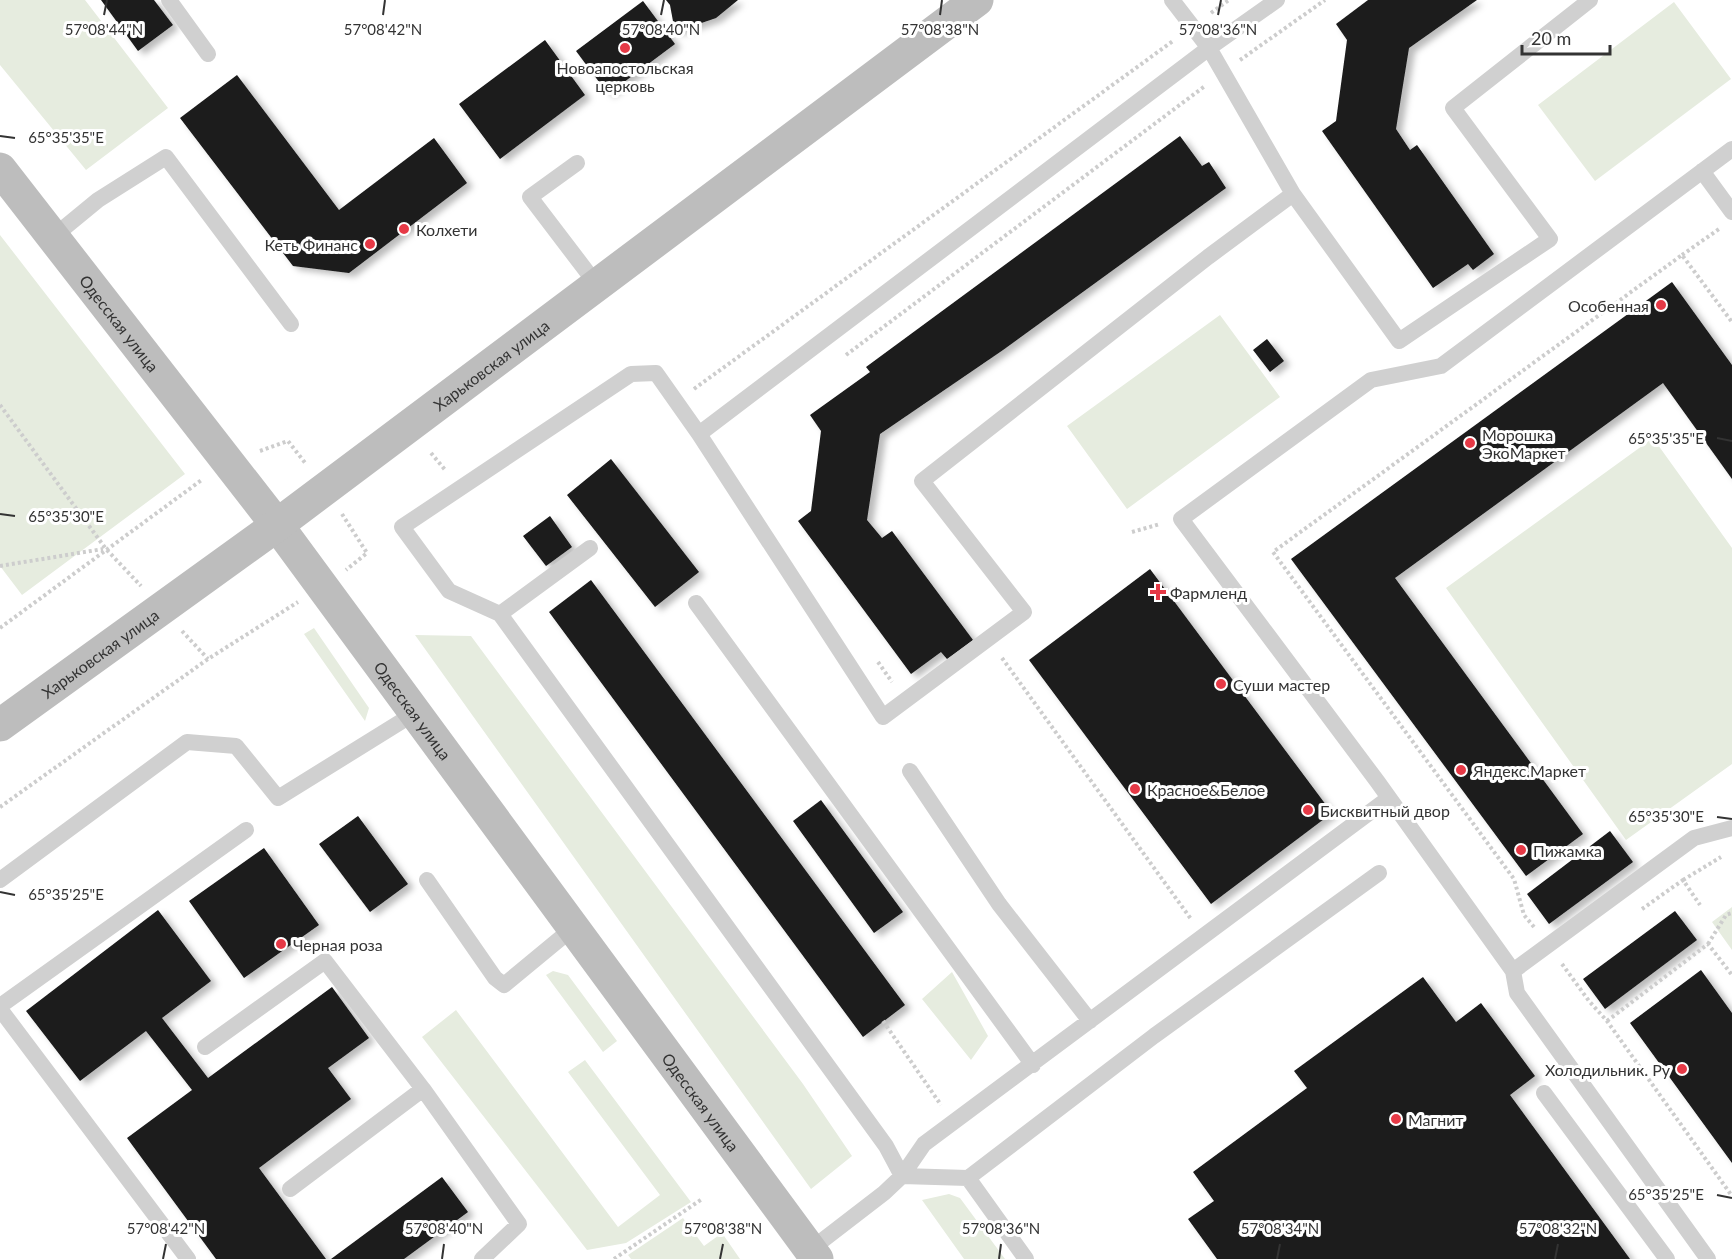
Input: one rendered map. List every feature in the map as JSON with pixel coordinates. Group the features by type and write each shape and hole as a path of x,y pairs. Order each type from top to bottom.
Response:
{"street":[{"name":"Харьковская улица","path":"0,725 277,525 975,0"},
{"name":"Одесская улица","path":"0,169 277,525 813,1254"}],"lane":[{"path":"169,0 208,54"},
{"path":"1172,0 1209,48 1293,194 1399,341 1550,238 1453,108 1590,0"},
{"path":"699,434 1209,48 1277,0"},
{"path":"1708,1259 1517,993 1513,971 1389,798 1181,519 1371,380 1441,366 1732,149"},
{"path":"53,237 98,200 166,157 291,324"},
{"path":"577,163 530,197 597,285"},
{"path":"1702,171 1728,219"},
{"path":"902,1176 886,1146 500,614 448,591 402,527 631,374 656,373 699,434 883,717 1024,612 922,481 1208,257 1293,194"},
{"path":"500,614 590,548"},
{"path":"696,603 1033,1065"},
{"path":"0,880 187,742 236,746 278,798 415,713"},
{"path":"910,771 999,904 1090,1021"},
{"path":"813,1254 902,1176 924,1144 1389,798"},
{"path":"1513,971 1694,838 1732,828"},
{"path":"188,1259 0,1008 246,830"},
{"path":"902,1176 968,1178 1154,1036 1379,873"},
{"path":"427,880 495,978 504,984 573,927"},
{"path":"205,1047 325,961 423,1089 519,1224 482,1259"},
{"path":"290,1189 423,1089"},
{"path":"1544,1093 1667,1259"},
{"path":"968,1178 1026,1259"}],"path":[{"path":"677,402 1229,0"},
{"path":"843,358 1223,73 1325,0"},
{"path":"1728,219 1682,255 1273,552 1514,879 1524,915 1607,1021 1732,1196"},
{"path":"1682,255 1732,322"},
{"path":"0,405 106,549 162,608"},
{"path":"0,628 227,462 288,441 325,489 367,553 323,588 278,613 208,659 0,807"},
{"path":"0,566 106,549"},
{"path":"988,639 1203,937"},
{"path":"872,653 892,682"},
{"path":"1636,912 1722,856"},
{"path":"1683,880 1700,905"},
{"path":"1607,1021 1708,944 1726,915 1732,913"},
{"path":"1708,944 1732,975"},
{"path":"1562,963 1571,957"},
{"path":"883,1022 941,1105"},
{"path":"613,1259 702,1199"}],"shaded area":[{"path":"0,0 85,0 168,108 86,170 0,65"},
{"path":"1674,2 1731,79 1595,181 1538,105"},
{"path":"0,235 185,474 22,595 0,566"},
{"path":"1220,315 1280,397 1127,509 1067,426"},
{"path":"1653,438 1732,548 1732,764 1626,840 1446,588"},
{"path":"314,628 369,708 365,721 304,634"},
{"path":"415,635 471,636 803,1084 852,1156 811,1189"},
{"path":"1732,907 1732,950 1712,922"},
{"path":"553,971 568,975 617,1041 603,1052 546,975"},
{"path":"952,972 988,1036 971,1060 922,999"},
{"path":"456,1010 618,1227 660,1195 568,1072 585,1060 691,1202 626,1243 587,1250 422,1037"},
{"path":"949,1194 960,1198 1005,1259 964,1259 922,1200"},
{"path":"683,1218 704,1246 722,1233 740,1259 631,1259 628,1255"}],"building":[{"path":"101,0 154,0 173,25 138,51"},
{"path":"666,0 738,0 716,18 675,32 670,5"},
{"path":"1368,0 1477,0 1409,48 1396,129 1410,150 1417,145 1494,254 1473,270 1468,264 1433,288 1322,131 1336,121 1347,40 1336,24"},
{"name":"Новоапостольская церковь","path":"643,1 675,44 608,94 576,51"},
{"path":"545,40 585,95 500,159 459,104"},
{"path":"237,75 339,210 434,138 467,183 349,273 293,266 180,118"},
{"path":"1180,136 1202,166 1209,162 1226,188 1003,350 880,434 867,520 882,538 892,531 973,640 947,659 941,652 911,674 798,521 811,511 821,431 810,415 870,372 866,367"},
{"path":"1672,282 1732,365 1732,479 1663,383 1395,578 1583,834 1526,876 1291,559"},
{"path":"1267,339 1284,361 1270,372 1253,350"},
{"path":"611,459 699,572 655,607 567,495"},
{"path":"550,516 572,547 546,566 523,536"},
{"path":"1150,569 1332,813 1211,904 1029,660"},
{"path":"591,580 905,1005 863,1037 549,612"},
{"path":"821,800 903,912 874,933 793,821"},
{"path":"358,816 408,884 370,912 319,844"},
{"path":"1610,831 1633,862 1549,924 1527,894"},
{"path":"264,848 319,925 244,978 189,901"},
{"path":"158,910 211,981 162,1018 208,1078 332,987 369,1038 328,1068 351,1099 259,1168 326,1259 216,1259 127,1138 192,1090 146,1031 80,1081 26,1011"},
{"path":"1675,911 1697,940 1605,1009 1583,979"},
{"path":"1701,970 1732,1013 1732,1163 1630,1023"},
{"name":"Магнит","path":"1423,977 1456,1022 1481,1003 1535,1076 1510,1095 1630,1259 1217,1259 1188,1219 1214,1201 1193,1172 1307,1088 1294,1071"},
{"path":"442,1177 468,1212 404,1259 331,1259"}],"place":[{"name":"Новоапостольская церковь","path":"625,48"},
{"name":"Колхети","path":"404,229"},
{"name":"Кеть Финанс","path":"370,244"},
{"name":"Особенная","path":"1661,305"},
{"name":"Морошка ЭкоМаркет","path":"1470,443"},
{"name":"Фармленд","path":"1158,592"},
{"name":"Суши мастер","path":"1221,684"},
{"name":"Яндекс.Маркет","path":"1461,770"},
{"name":"Красное&Белое","path":"1135,789"},
{"name":"Бисквитный двор","path":"1308,810"},
{"name":"Пижамка","path":"1521,850"},
{"name":"Черная роза","path":"281,944"},
{"name":"Холодильник. Ру","path":"1682,1069"},
{"name":"Магнит","path":"1396,1119"}]}
